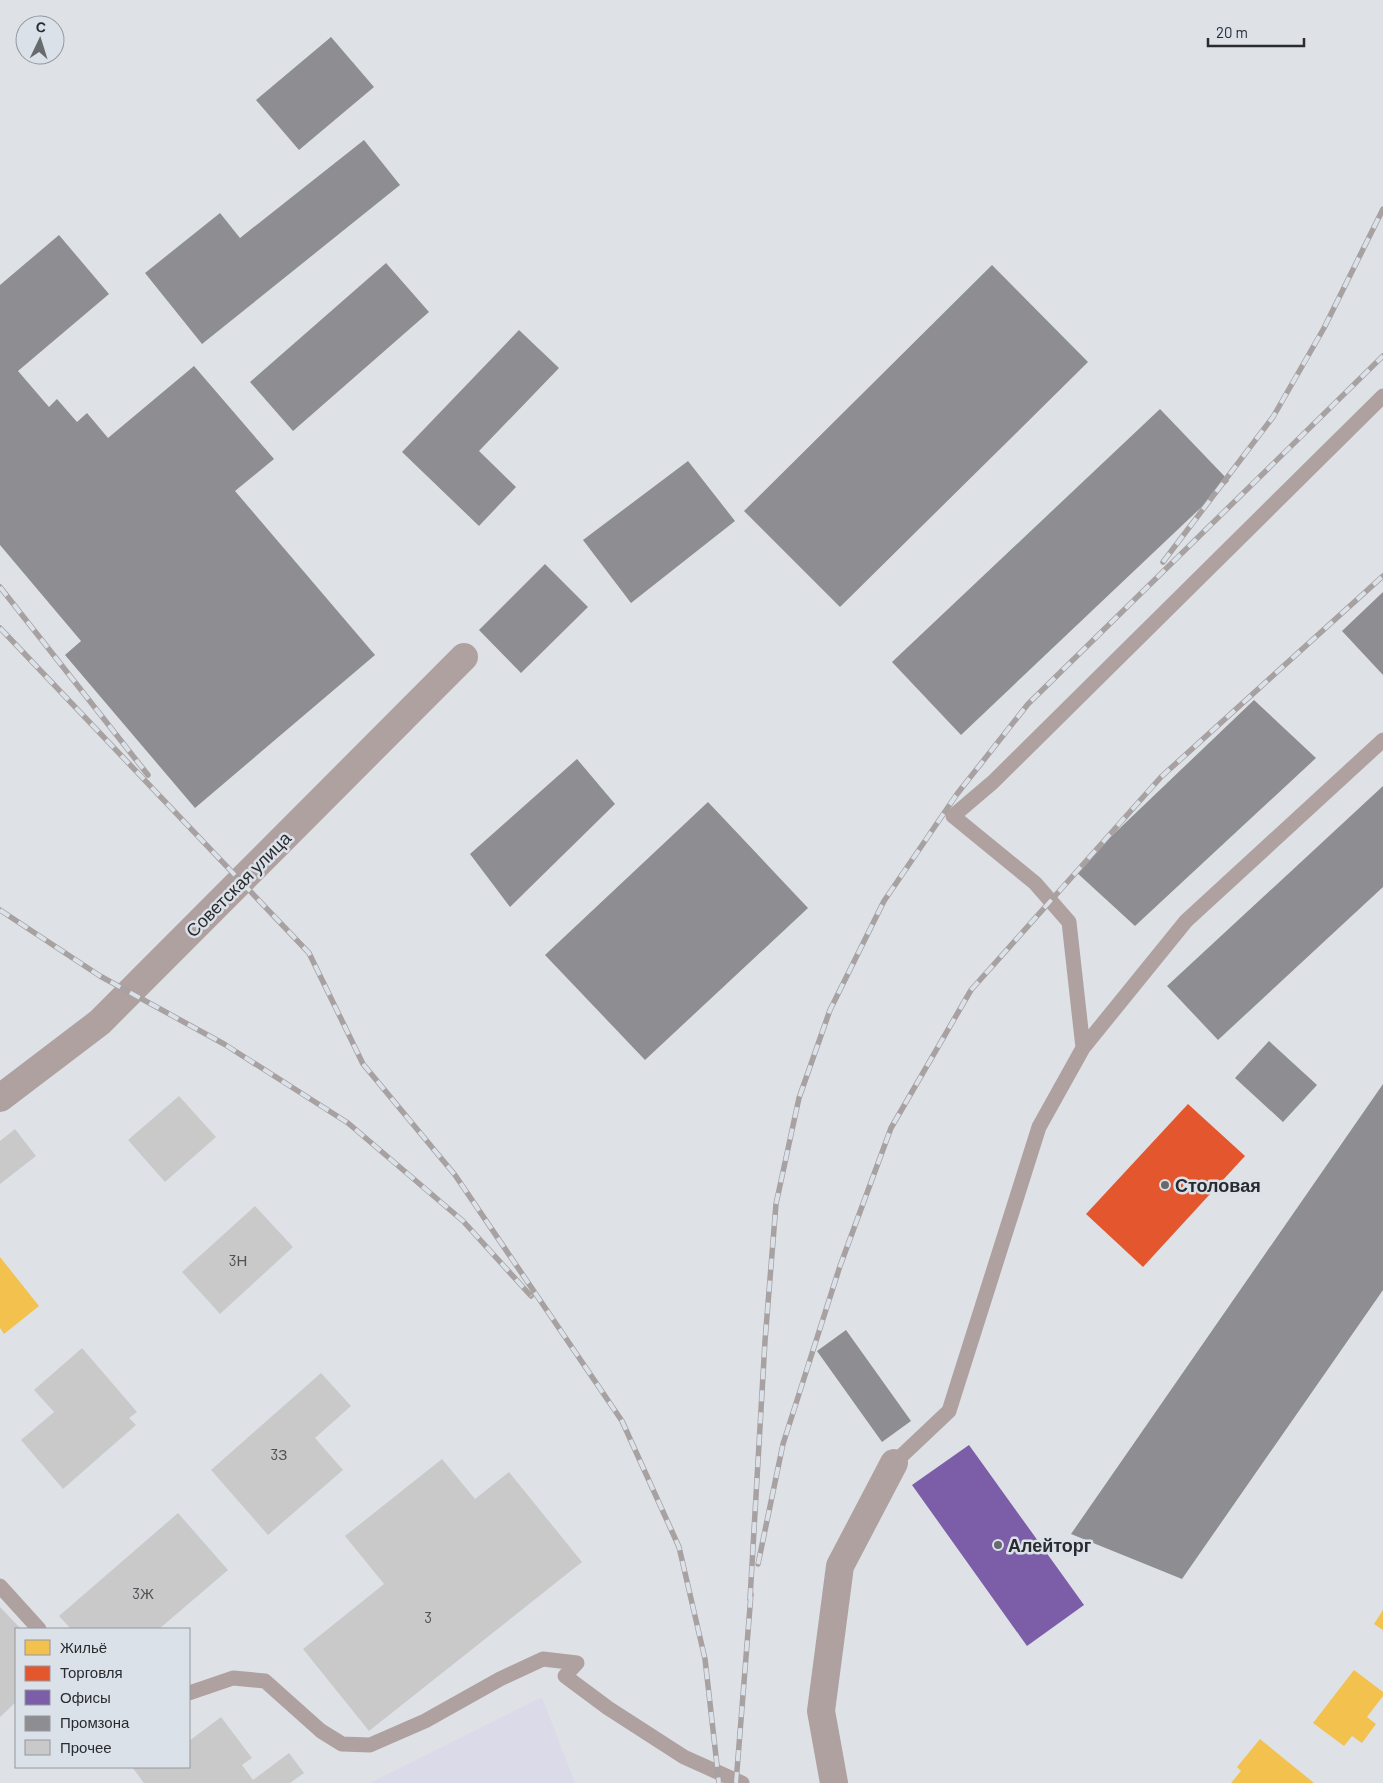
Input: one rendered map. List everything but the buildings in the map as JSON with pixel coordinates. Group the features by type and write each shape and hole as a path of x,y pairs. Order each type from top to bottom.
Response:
{"street":[{"name":"Советская улица","path":"0,1098 100,1022 464,657"},
{"path":"834,1783 821,1711 840,1566 894,1463"}],"lane":[{"path":"1084,1048 1069,922 1034,883 953,816 993,782 1383,396"},
{"path":"894,1463 949,1411 1038,1126 1084,1048 1186,921 1383,740"},
{"path":"0,1586 38,1628"},
{"path":"190,1693 233,1678 265,1681 321,1731 342,1744 370,1745 425,1721 500,1679 543,1659 577,1662 565,1676 608,1708 684,1757 742,1783"}],"shaded area":[{"path":"542,1697 575,1783 370,1783"}],"railway":[{"path":"1163,562 1273,417 1324,328 1383,209"},
{"path":"750,1599 765,1341 776,1204 799,1098 830,1010 884,901 957,794 1028,704 1383,356"},
{"path":"758,1564 783,1444 840,1266 891,1128 971,990 1161,777 1383,576"},
{"path":"0,587 148,775"},
{"path":"0,628 309,953 363,1064 455,1175 622,1421 679,1547 705,1659 719,1783"},
{"path":"0,910 100,976 224,1044 348,1123 463,1221 531,1296"},
{"path":"736,1783 751,1594"}],"place":[{"name":"Столовая","path":"1165,1185"},
{"name":"Алейторг","path":"998,1545"}]}
